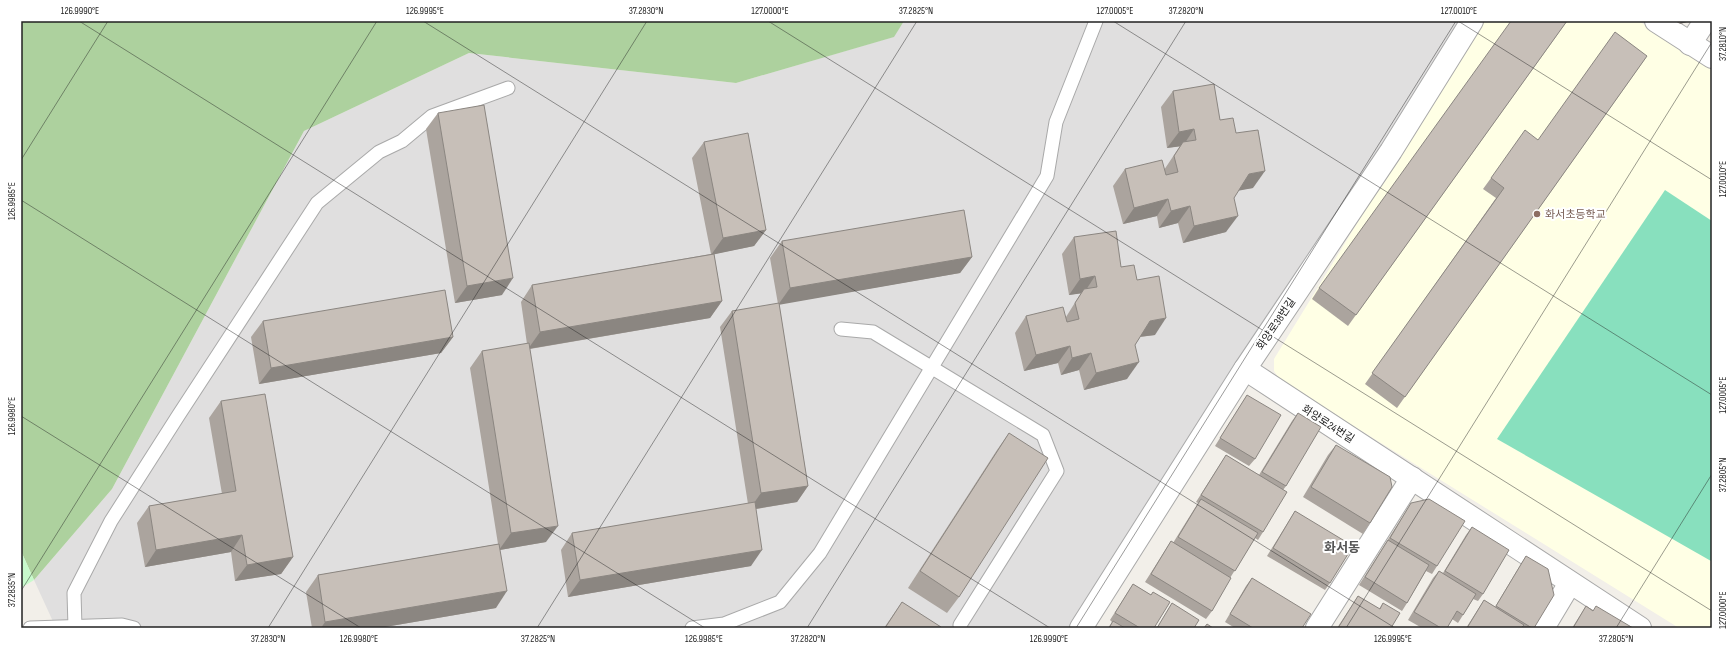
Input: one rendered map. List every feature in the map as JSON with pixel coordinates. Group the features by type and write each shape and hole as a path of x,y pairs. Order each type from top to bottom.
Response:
{"street":[{"name":"화양로38번길","path":"1081,628 1245,369 1390,151 1472,21"},
{"path":"1656,21 1712,58"},
{"path":"1690,44 1705,21"},
{"name":"화양로24번길","path":"1245,369 1640,628"},
{"path":"1317,628 1412,478"},
{"path":"1542,628 1570,583"}],"lane":[{"path":"692,628 724,624 780,602 820,553 1047,176 1056,122 1096,21"},
{"path":"75,627 74,593 111,521 317,203 379,152 402,141 432,116 508,88"},
{"path":"841,329 873,332 1043,434 1057,471 960,626"},
{"path":"30,628 122,625 134,628"}],"shaded area":[{"path":"904,21 1462,21 1087,628 56,628 34,580 112,489 304,131 469,53 736,83 893,37"},
{"name":"화서초등학교","path":"1481,21 1639,21 1712,70 1712,628 1679,628 1281,381 1274,371 1274,359"}],"green space":[{"path":"21,21 904,21 894,37 736,83 469,53 304,131 112,489 34,580 21,551"},
{"path":"1665,190 1712,221 1711,561 1497,439"},
{"path":"21,551 34,580 21,588"}],"building":[{"path":"1511,21 1567,21 1356,315 1319,288"},
{"path":"1615,32 1647,56 1405,397 1372,373 1504,188 1491,178 1525,130 1538,140"},
{"path":"1214,84 1220,120 1233,118 1236,133 1258,130 1265,171 1249,174 1234,198 1238,216 1194,226 1190,206 1171,211 1168,199 1134,208 1125,169 1162,160 1166,175 1178,172 1174,156 1183,142 1196,140 1194,129 1179,132 1173,91"},
{"path":"484,105 513,278 467,286 438,113"},
{"path":"748,133 766,230 723,238 704,142"},
{"path":"964,210 972,257 790,288 782,241"},
{"path":"1116,231 1121,267 1134,265 1137,280 1159,276 1166,318 1150,321 1135,345 1139,362 1096,373 1091,353 1072,358 1070,346 1036,355 1026,316 1063,307 1067,322 1079,319 1075,303 1084,289 1097,287 1095,276 1080,279 1074,237"},
{"path":"714,254 722,301 540,332 532,285"},
{"path":"445,290 453,337 271,368 263,321"},
{"path":"779,303 808,486 761,493 732,311"},
{"path":"529,343 558,526 511,533 482,351"},
{"path":"265,394 293,557 247,565 242,535 156,550 149,506 236,491 221,401"},
{"path":"1247,395 1281,415 1255,459 1220,438"},
{"path":"1298,413 1321,427 1286,486 1262,472"},
{"path":"1009,433 1048,458 959,597 920,571"},
{"path":"1336,445 1390,477 1392,487 1370,523 1311,487"},
{"path":"1226,455 1287,492 1263,532 1201,495"},
{"path":"1201,499 1258,533 1235,571 1178,537"},
{"path":"1429,499 1465,521 1437,566 1390,538 1411,503"},
{"path":"755,502 762,550 580,580 572,533"},
{"path":"1295,511 1353,546 1330,583 1273,548"},
{"path":"1472,527 1509,550 1483,594 1445,571"},
{"path":"1388,540 1429,565 1407,603 1365,577"},
{"path":"1171,541 1231,578 1212,611 1151,574"},
{"path":"499,544 507,591 325,622 318,575"},
{"path":"1526,556 1548,569 1554,595 1534,628 1496,606"},
{"path":"1439,571 1476,594 1463,615 1457,611 1447,628 1441,628 1414,612"},
{"path":"1252,578 1311,614 1302,628 1253,628 1230,614"},
{"path":"1133,584 1151,595 1153,592 1170,602 1154,628 1140,628 1115,613"},
{"path":"1358,596 1380,609 1383,603 1400,613 1391,628 1338,628"},
{"path":"1484,600 1524,625 1521,628 1467,628"},
{"path":"902,602 941,627 885,628"},
{"path":"1172,603 1199,620 1194,628 1157,628"},
{"path":"1586,606 1593,611 1596,606 1633,628 1573,628"},
{"path":"1113,621 1125,628 1109,628"},
{"path":"1207,624 1213,628 1204,628"}],"place":[{"name":"화서초등학교","path":"1537,214"}],"district":[{"name":"화서동","path":"1342,548"}]}
